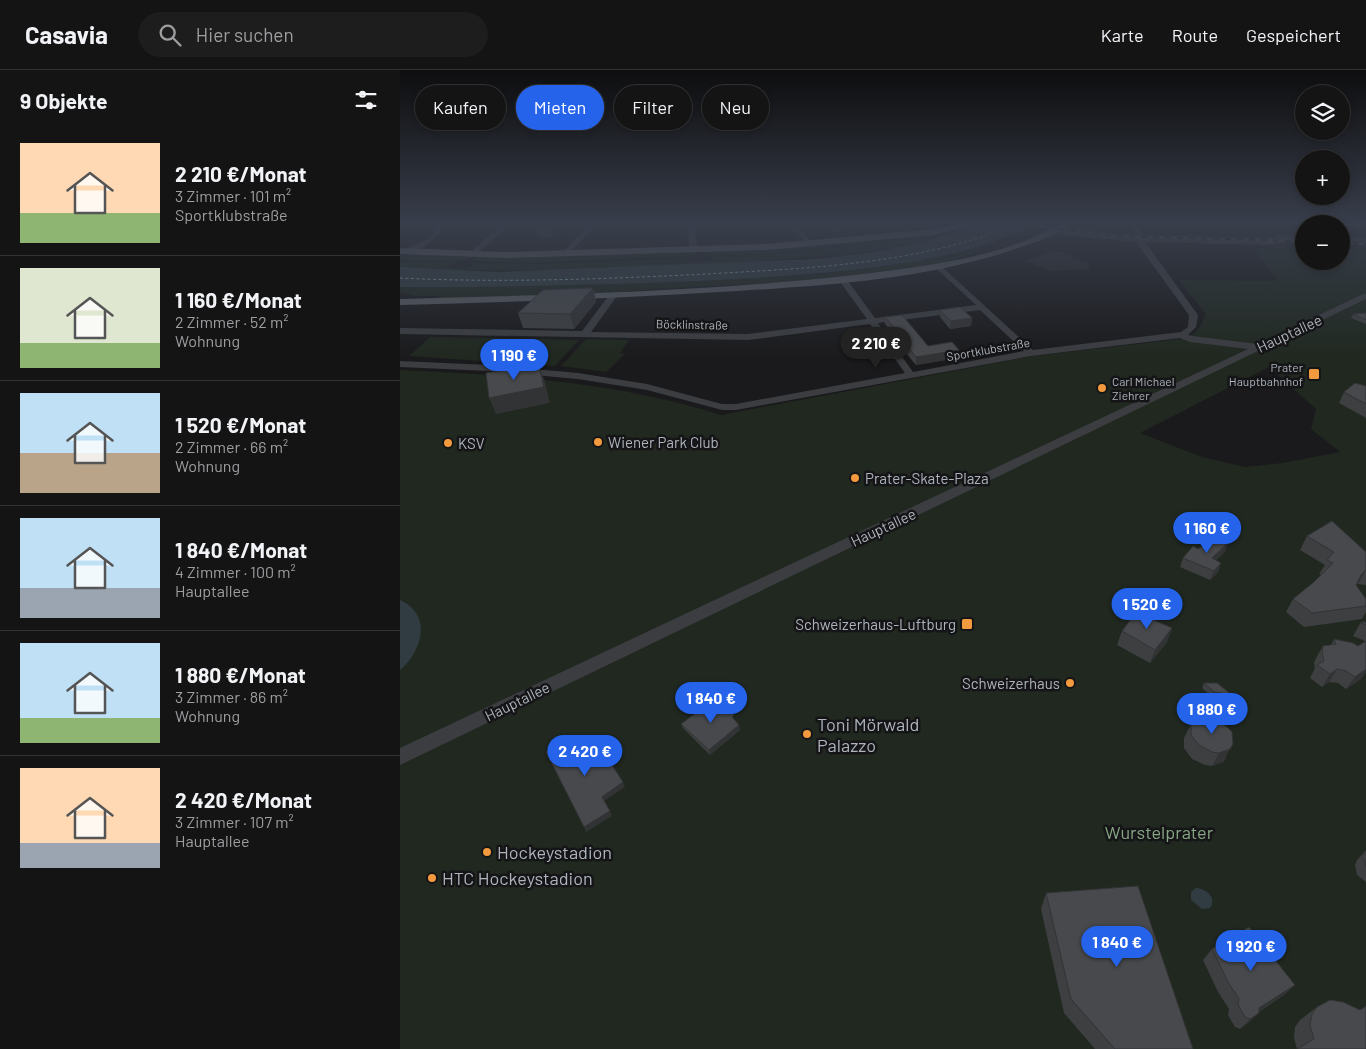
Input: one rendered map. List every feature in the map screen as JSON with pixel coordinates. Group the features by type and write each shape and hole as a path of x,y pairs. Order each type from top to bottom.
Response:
{"main road":[{"path":"400,302 614,296 798,284 927,268"}],"street":[{"path":"942,268 1031,353"},
{"path":"1158,268 1193,314 1190,330 1181,335"},
{"path":"842,279 911,375"},
{"path":"584,335 614,296"},
{"name":"Hauptallee","path":"400,757 1366,296"},
{"name":"Böcklinstraße","path":"400,331 748,337 982,307"},
{"name":"Sportklubstraße","path":"722,407 754,405 1031,353 1181,335 1190,339 1259,347"},
{"path":"400,364 496,368 551,373 635,385 722,407"}],"shaded area":[{"path":"400,268 498,272 603,268 870,268 749,279 494,287 400,287"},
{"path":"1042,268 1090,269 1050,271"},
{"path":"400,600 417,615 421,634 414,653 400,670"},
{"path":"1196,888 1204,890 1210,895 1212,904 1210,908 1202,909 1191,900 1191,892"}],"green space":[{"path":"413,268 643,268 509,271"},
{"path":"914,268 800,281 627,291 605,295 432,300 435,297 444,296 415,296 400,293 400,287 491,287 679,282 791,276 865,269"},
{"name":"Wurstelprater","path":"1268,268 1295,268 1295,270 1350,270 1350,268 1366,268 1366,1049 400,1049 400,370 481,374 562,382 642,395 721,415 1033,356 1180,339 1197,331 1206,314 1179,280 1271,281 1277,279","holes":["1269,367 1316,409 1311,429 1340,452 1283,463 1245,467 1202,457 1140,433"]},
{"path":"430,337 579,340 555,366 409,356"},
{"path":"585,340 629,340 620,353 625,354 606,372 561,366"}],"building":[{"path":"593,288 570,314 518,313 543,290"},
{"path":"960,307 972,318 951,321 940,310"},
{"path":"1366,313 1366,320 1353,314"},
{"path":"902,315 928,346 952,342 959,350 916,357 885,317"},
{"path":"523,366 524,369 539,366 544,387 489,398 486,373"},
{"path":"1355,383 1366,386 1366,404 1344,392"},
{"path":"1332,521 1366,552 1366,570 1356,585 1366,599 1366,606 1312,613 1293,599 1333,563 1327,560 1334,552 1307,536"},
{"path":"1218,536 1229,542 1212,558 1221,563 1214,571 1183,558 1193,546 1198,549"},
{"path":"1136,612 1172,628 1155,650 1122,631"},
{"path":"1334,639 1358,646 1366,641 1366,669 1355,677 1346,671 1337,669 1330,674 1317,665 1324,661 1323,646 1336,644"},
{"path":"1204,683 1217,683 1232,695 1214,692"},
{"path":"717,697 734,715 732,717 739,725 709,750 681,724"},
{"path":"1199,718 1214,718 1232,732 1233,744 1230,749 1219,753 1212,752 1199,745 1191,735 1191,724"},
{"path":"574,737 581,749 597,740 623,782 602,797 610,811 584,827 546,752"},
{"path":"1366,851 1366,867 1363,857"},
{"path":"1138,886 1193,1049 1115,1049 1071,999 1046,893"},
{"path":"1249,927 1295,985 1259,1008 1259,1013 1250,1019 1245,1017 1238,1005 1239,999 1228,982 1212,949"},
{"path":"1330,1000 1343,1002 1360,1010 1366,1006 1366,1049 1297,1049 1314,1039 1310,1025 1312,1014 1317,1007"}],"ferry route":[{"path":"400,278 476,280 591,279 805,268"}],"place":[{"name":"Prater Hauptbahnhof","path":"1314,374"},
{"name":"Carl Michael Ziehrer","path":"1102,388"},
{"name":"Wiener Park Club","path":"598,442"},
{"name":"KSV","path":"448,443"},
{"name":"Prater-Skate-Plaza","path":"855,478"},
{"name":"Schweizerhaus-Luftburg","path":"967,624"},
{"name":"Schweizerhaus","path":"1070,683"},
{"name":"Toni Mörwald Palazzo","path":"807,734"},
{"name":"Hockeystadion","path":"487,852"},
{"name":"HTC Hockeystadion","path":"432,878"}]}
